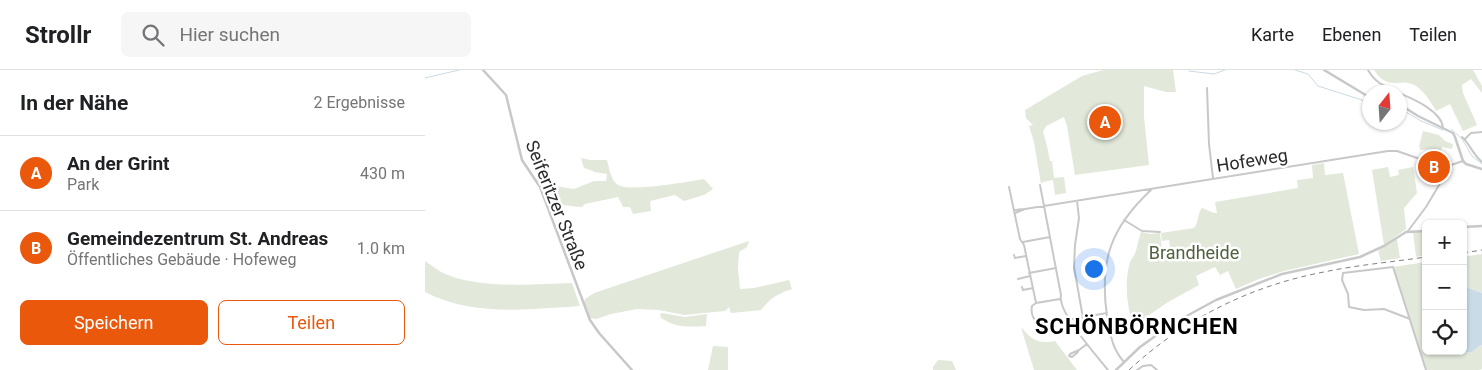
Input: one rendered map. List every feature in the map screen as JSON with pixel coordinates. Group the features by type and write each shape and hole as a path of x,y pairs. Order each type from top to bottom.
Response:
{"street":[{"name":"Seiferitzer Straße","path":"483,70 506,95 523,160 540,187 587,315 595,328 632,370"},
{"path":"1323,70 1362,94"},
{"path":"1368,70 1374,80 1382,85"},
{"path":"1207,88 1209,144 1213,179"},
{"path":"1407,96 1420,102 1431,110 1441,121 1443,128"},
{"path":"1407,109 1449,130 1455,137 1463,161 1466,164 1482,169"},
{"path":"1465,140 1471,133 1482,132"},
{"path":"1462,137 1482,163 1478,168"},
{"name":"Hofeweg","path":"1014,212 1021,208 1025,209 1388,151 1407,153 1423,160 1451,165 1463,161"},
{"path":"1408,232 1426,207 1451,165"},
{"path":"1040,185 1061,295 1060,299 1073,325 1108,370"},
{"path":"1009,187 1020,239 1023,242 1037,303"},
{"path":"1124,362 1116,353 1113,345 1107,314 1104,285 1107,255 1117,230 1137,204 1153,188"},
{"path":"1077,200 1079,218 1074,267 1083,318"},
{"path":"1124,220 1142,231 1160,232"},
{"path":"1467,227 1482,226"},
{"path":"1116,370 1140,347 1172,324 1216,300 1282,274 1360,257 1408,232 1422,230"},
{"path":"1023,242 1050,237"},
{"path":"1014,255 1015,258 1026,256"},
{"path":"1410,320 1384,309 1364,310 1349,307 1348,294 1342,280 1343,272 1393,267 1410,320 1426,370"},
{"path":"1018,279 1056,268"},
{"path":"1022,287 1023,290 1033,288"},
{"path":"1060,299 1037,303 1032,306 1031,311 1035,320 1041,327 1049,330 1058,331 1073,325"},
{"path":"1073,319 1107,314"},
{"path":"1079,350 1087,344"},
{"path":"1137,370 1147,365 1154,366 1157,370"}],"green space":[{"path":"1103,70 1173,70 1176,92 1166,92 1144,86 1144,117 1149,165 1075,175 1064,117 1046,126 1043,132 1050,161 1052,161 1054,178 1064,177 1066,193 1055,195 1053,180 1041,184 1034,142 1029,126 1033,125 1026,118 1025,110 1082,76"},
{"path":"1374,70 1473,70 1482,86 1482,93 1471,79 1462,85 1463,93 1477,125 1463,131 1450,104 1436,111 1425,94 1416,86 1411,83 1390,83 1379,77"},
{"path":"1423,131 1439,135 1445,141 1453,144 1452,149 1442,147 1440,155 1430,153 1430,149 1420,150"},
{"path":"581,158 607,160 614,180 618,185 624,187 659,186 704,179 713,189 704,195 684,201 675,195 650,201 651,211 633,214 630,207 623,207 618,197 585,204 582,207 562,205 550,209 543,191 545,186 574,189 594,181 606,181 607,174 584,168"},
{"name":"Brandheide","path":"1324,163 1325,175 1343,173 1359,254 1284,271 1236,289 1228,271 1220,275 1215,267 1196,276 1199,285 1168,302 1133,326 1128,302 1127,278 1130,262 1136,252 1141,232 1150,234 1160,233 1163,258 1171,257 1169,240 1162,241 1161,233 1194,228 1202,208 1217,213 1215,202 1298,188 1297,180 1313,178 1312,165"},
{"path":"1388,167 1390,177 1399,175 1398,170 1413,167 1417,193 1404,208 1406,229 1384,245 1372,170"},
{"path":"1413,232 1422,232 1422,256 1416,257"},
{"path":"1397,239 1400,258 1381,261 1378,251"},
{"path":"749,241 747,247 739,252 740,289 754,288 789,280 792,289 775,296 761,310 731,313 729,307 725,311 684,315 659,310 637,309 596,319 590,318 584,302 585,299 594,293"},
{"path":"1482,254 1482,293 1467,287 1467,256"},
{"path":"425,261 445,274 477,282 509,285 572,283 580,306 501,309 462,305 443,300 425,292"},
{"path":"1422,263 1422,355 1467,355 1467,352 1472,352 1482,345 1482,369 1426,370 1393,267"},
{"path":"660,314 685,317 707,314 706,326 688,327 677,325 661,318"},
{"path":"1021,327 1035,340 1044,342 1055,341 1077,370 1034,370"},
{"path":"713,346 728,347 728,370 708,370"},
{"path":"938,360 952,361 956,370 933,370"}],"water":[{"path":"1467,287 1482,293 1482,345 1472,352 1467,352"}],"waterway":[{"path":"425,78 459,70"},
{"path":"1189,71 1214,74 1225,70"},
{"path":"1295,70 1308,74 1318,86 1362,100"},
{"path":"1407,113 1443,130"},
{"path":"1451,129 1462,139 1472,156 1482,164"}],"railway":[{"path":"1467,252 1482,250"},
{"path":"1129,370 1172,335 1195,320 1219,307 1270,286 1324,272 1422,258"}],"place":[{"name":"An der Grint","path":"1105,122"},
{"name":"Gemeindezentrum St. Andreas","path":"1434,167"}],"district":[{"name":"SCHÖNBÖRNCHEN","path":"1137,326"}]}
